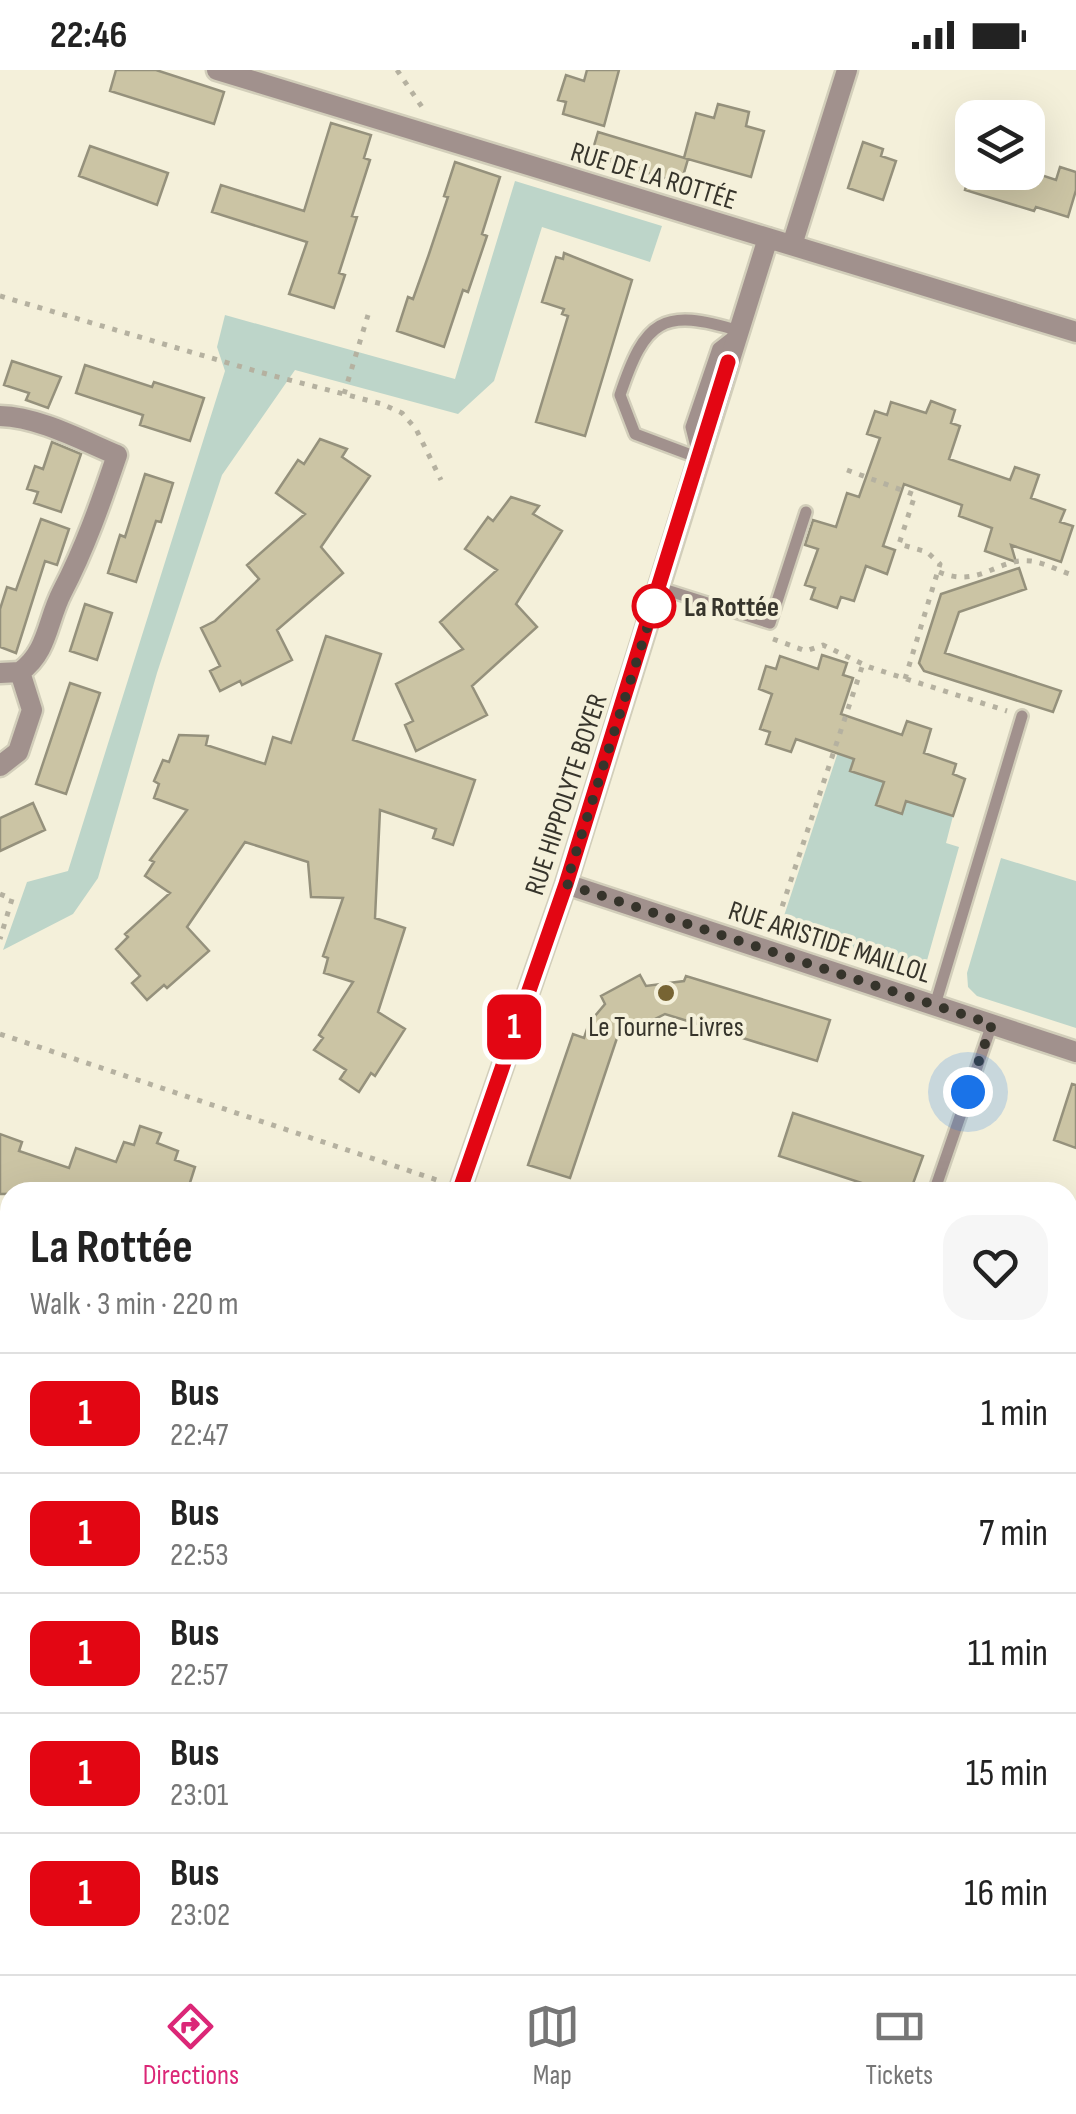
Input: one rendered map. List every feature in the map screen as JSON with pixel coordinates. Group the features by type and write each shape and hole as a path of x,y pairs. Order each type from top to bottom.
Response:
{"street":[{"name":"RUE DE LA ROTTÉE","path":"216,70 1076,332"},
{"path":"792,246 847,70"},
{"name":"RUE HIPPOLYTE BOYER","path":"463,1182 566,884 768,238"},
{"path":"0,416 65,433 116,455 96,518 88,530 76,569 61,594 40,653 10,673 32,710 18,752 0,766"},
{"name":"RUE ARISTIDE MAILLOL","path":"566,884 1076,1052"}],"lane":[{"path":"699,458 635,434 620,395 634,355 650,331 670,320 696,320 739,331"},
{"path":"660,588 770,623 806,512"},
{"path":"935,1006 1022,716"},
{"path":"937,1182 992,1024"}],"path":[{"path":"398,70 426,113 425,132"},
{"path":"0,296 402,413 416,429 440,480"},
{"path":"344,394 368,314"},
{"path":"847,470 915,495 899,544 935,558 940,564 905,679"},
{"path":"939,572 956,579 1029,561 1076,576"},
{"path":"770,623 770,638 806,651 823,646 905,679 1022,716"},
{"path":"764,948 775,930 864,664"},
{"path":"0,894 12,899 0,939"},
{"path":"0,1034 436,1182"}],"green space":[{"path":"515,181 662,226 650,262 542,227 494,381 458,414 295,370 222,475 157,673 98,878 73,914 3,950 27,882 68,871 225,371 217,347 225,315 455,379"},
{"path":"841,743 854,758 850,771 884,782 877,806 901,813 906,801 953,816 946,843 959,847 924,971 781,925"},
{"path":"1001,858 1076,881 1076,1028 977,996 968,987 967,973"}],"building":[{"path":"116,70 156,70 224,92 214,124 110,91"},
{"path":"587,70 619,70 604,126 563,114 566,102 558,100 566,75 584,81"},
{"path":"718,104 749,112 746,126 764,131 751,177 684,158 696,113 714,118"},
{"path":"331,123 371,135 364,158 370,160 352,216 357,217 339,273 345,275 334,308 289,294 307,242 212,212 221,185 304,211"},
{"path":"598,132 688,159 681,183 591,156"},
{"path":"863,142 883,149 881,156 896,161 883,200 848,188"},
{"path":"90,146 168,173 157,205 79,176"},
{"path":"455,162 500,177 482,234 487,236 444,347 397,331 429,254"},
{"path":"1060,167 1076,172 1076,190 1068,217 965,190 1045,190 1045,176 1056,180"},
{"path":"564,253 632,280 585,436 536,422 568,316 562,314 564,309 542,302 556,257 563,259"},
{"path":"12,361 61,377 48,408 26,400 29,393 4,385"},
{"path":"85,365 152,387 154,382 204,398 190,441 140,425 143,415 76,393"},
{"path":"931,401 955,410 951,423 960,426 949,459 1010,480 1015,467 1039,475 1031,498 1065,510 1060,522 1073,526 1061,562 1011,545 1016,562 985,551 992,528 959,516 962,505 904,484 883,546 895,550 887,574 866,566 854,601 841,597 837,608 811,599 815,588 805,585 818,549 805,545 813,520 836,527 847,493 859,497 880,438 867,434 875,411 887,415 891,402 926,413"},
{"path":"320,439 347,449 342,457 370,476 321,547 343,573 277,630 292,660 242,685 240,681 220,691 210,671 220,666 201,628 215,621 259,579 247,565 305,514 276,493 298,460 304,464"},
{"path":"52,442 81,454 61,512 34,503 38,492 27,489 35,466 43,469"},
{"path":"145,474 173,483 136,582 108,573 120,535 125,537"},
{"path":"511,497 539,506 533,514 562,531 516,604 537,627 472,686 487,715 416,751 405,725 413,721 396,684 463,649 440,622 497,570 465,549 488,517 493,521"},
{"path":"41,519 69,529 57,565 45,561 16,653 0,647 0,609 7,587 16,590"},
{"path":"1019,568 1026,589 959,612 945,653 1061,691 1053,712 924,671 919,663 941,594"},
{"path":"85,604 112,613 97,660 70,651"},
{"path":"326,636 381,654 353,740 475,780 453,845 433,838 436,829 380,810 375,918 405,928 378,1012 405,1029 375,1076 371,1073 359,1092 340,1079 346,1070 314,1050 323,1038 319,1035 353,982 324,973 328,958 323,956 343,898 311,897 308,862 245,842 187,927 209,951 147,1000 132,983 140,976 116,949 128,937 125,934 170,893 145,876 154,862 150,860 187,810 154,798 159,784 154,781 163,760 169,762 179,735 208,736 206,745 265,764 273,737 291,743"},
{"path":"822,655 847,663 843,675 853,678 841,714 902,735 907,721 931,729 924,753 956,764 953,774 965,779 953,816 906,801 902,814 876,805 884,782 850,771 854,759 796,739 791,752 766,744 770,732 760,729 772,694 759,689 766,666 776,669 780,656 818,669"},
{"path":"70,683 100,693 66,794 36,784"},
{"path":"33,803 45,830 0,851 0,818"},
{"path":"640,975 646,986 684,981 686,976 830,1020 817,1061 665,1014 617,1038 570,1178 528,1165 573,1034 584,1038 589,1023 605,1004 601,996"},
{"path":"1072,1084 1076,1085 1076,1148 1054,1140"},
{"path":"793,1113 923,1156 914,1182 858,1182 779,1156"},
{"path":"140,1126 161,1133 157,1143 178,1151 175,1160 195,1167 190,1182 0,1182 0,1134 22,1142 19,1151 69,1168 76,1148 116,1162 124,1142 134,1145"}],"bus line":[{"name":"1","path":"462,1182 566,884 728,362"}],"place":[{"name":"La Rottée","path":"654,606"},
{"name":"Le Tourne-Livres","path":"666,993"}],"route":[{"path":"654,606 656,600 566,884 992,1024 968,1092"}]}
